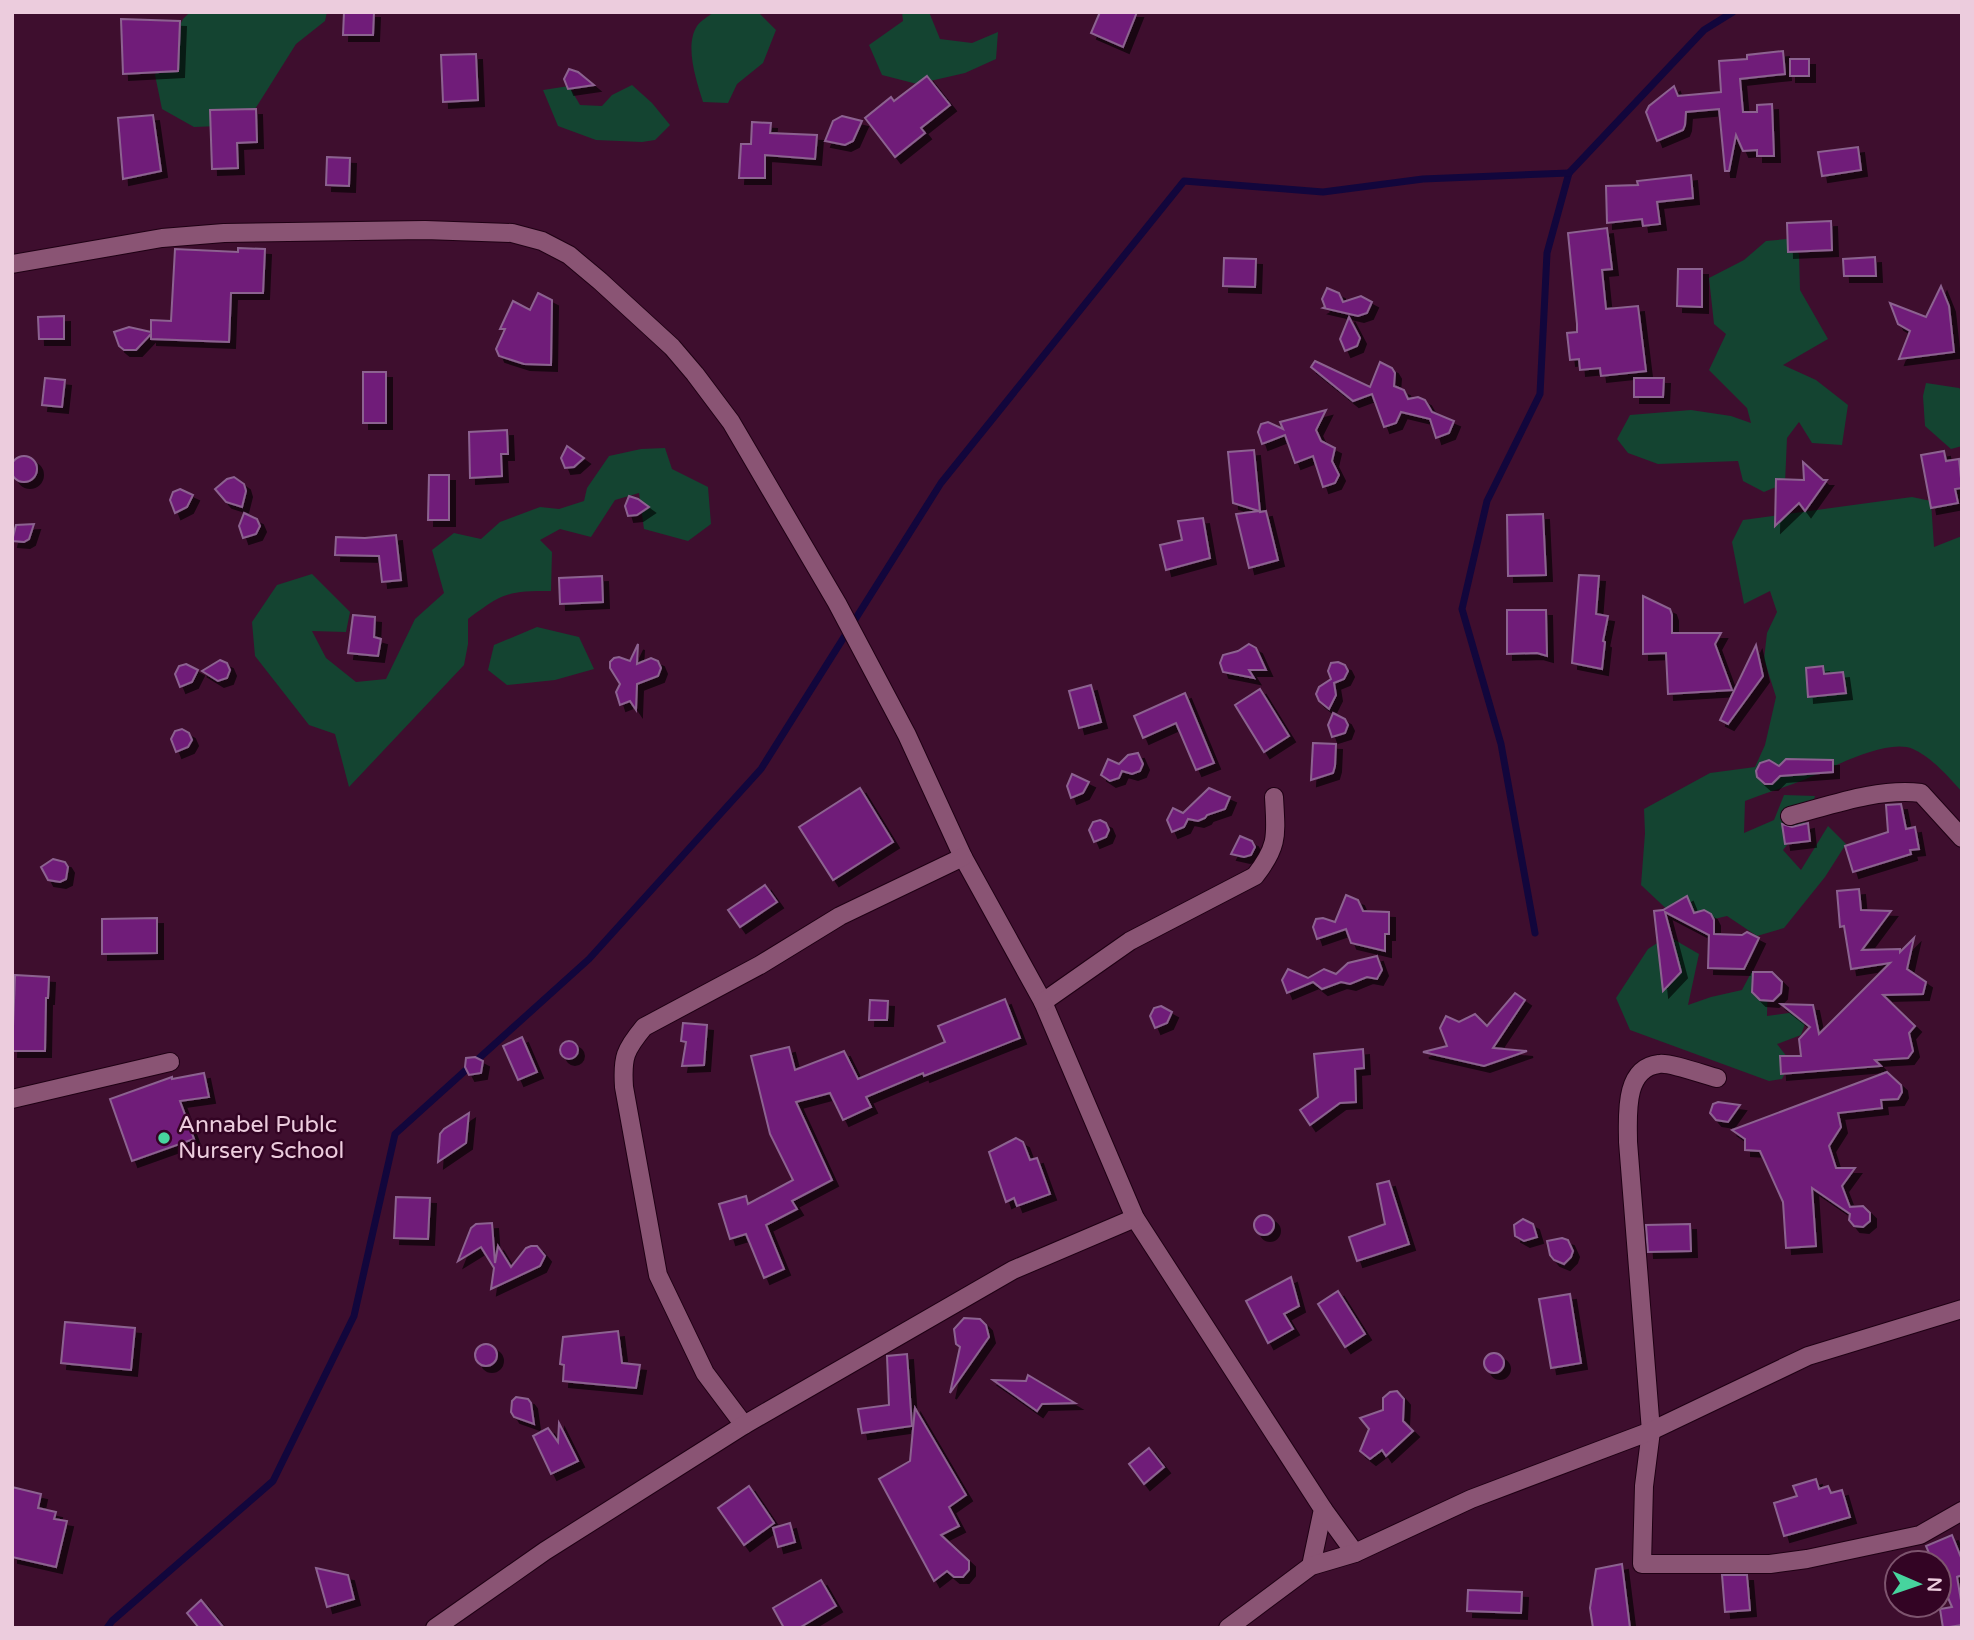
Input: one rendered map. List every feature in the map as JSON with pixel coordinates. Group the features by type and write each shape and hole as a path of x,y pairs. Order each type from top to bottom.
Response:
{"street":[{"path":"12,264 162,238 224,233 512,233 542,241 569,255 672,347 731,422 837,603 907,735 963,857 1043,1002 1135,1218 1323,1510 1354,1553"},
{"path":"1790,816 1872,795 1921,793 1962,838"},
{"path":"1043,1002 1130,941 1255,877 1268,860 1276,839 1274,797"},
{"path":"744,1425 705,1373 658,1275 624,1087 623,1062 631,1042 644,1027 760,965 841,916 963,857"},
{"path":"12,1099 170,1062"},
{"path":"1717,1077 1659,1063 1641,1072 1628,1096 1628,1142 1651,1431 1644,1486 1642,1564 1770,1564 1807,1559 1920,1535 1962,1511"},
{"path":"435,1628 536,1557 744,1425 1013,1270 1135,1218"},
{"path":"1228,1628 1311,1566 1354,1553 1471,1499 1651,1431 1808,1356 1962,1309"},
{"path":"1311,1566 1323,1510"}],"green space":[{"path":"190,12 327,12 325,21 296,44 245,125 194,127 162,109 155,75 183,19"},
{"path":"714,12 758,12 776,30 763,63 737,84 728,103 703,102 693,64 693,34 698,24"},
{"path":"902,12 929,12 940,39 972,43 998,32 996,59 965,73 917,84 882,75 869,45 903,21"},
{"path":"632,85 652,103 670,125 655,140 596,140 558,126 543,90 569,86 580,105 602,106 612,95"},
{"path":"1787,239 1799,254 1800,290 1828,339 1783,365 1816,380 1848,405 1842,445 1812,443 1799,422 1787,438 1785,483 1764,492 1743,481 1738,461 1658,464 1628,453 1617,439 1630,415 1691,410 1731,416 1751,423 1747,408 1709,370 1726,334 1714,324 1709,278 1744,260 1766,241"},
{"path":"1926,383 1959,388 1962,391 1962,446 1951,449 1925,426 1923,396"},
{"path":"665,448 672,469 708,487 711,524 688,541 644,529 639,493 615,500 591,537 560,529 540,540 552,552 551,591 506,595 468,619 468,644 464,665 349,787 335,734 309,725 255,656 252,622 277,585 312,574 350,612 346,632 312,631 326,658 356,682 386,679 415,619 444,593 432,550 454,533 481,539 500,522 540,507 559,509 584,501 587,488 609,456 641,449"},
{"path":"1912,497 1931,501 1934,547 1962,536 1962,792 1926,757 1913,749 1902,747 1859,756 1745,801 1744,833 1774,820 1784,795 1815,796 1809,818 1783,850 1801,870 1828,826 1846,844 1825,877 1784,928 1757,936 1727,916 1710,920 1673,915 1641,885 1644,809 1710,773 1755,767 1765,745 1776,697 1764,659 1767,633 1777,612 1770,591 1744,604 1732,542 1743,520"},
{"path":"537,627 579,637 594,669 555,680 507,685 488,670 494,645"},
{"path":"1668,936 1699,954 1688,1005 1742,990 1752,971 1768,977 1767,1016 1810,1010 1801,1035 1777,1044 1791,1062 1782,1079 1769,1081 1630,1030 1616,998 1648,949"}],"building":[{"path":"344,12 374,12 373,35 343,35"},
{"path":"1100,12 1137,12 1123,47 1091,33"},
{"path":"121,19 180,21 178,71 123,74"},
{"path":"1783,51 1785,74 1740,79 1743,112 1757,112 1757,105 1772,104 1774,156 1757,156 1757,150 1743,151 1736,135 1729,171 1725,171 1719,109 1686,112 1683,130 1657,141 1646,112 1649,106 1674,86 1678,96 1721,92 1719,61 1747,59 1747,55"},
{"path":"476,54 478,100 443,102 441,55"},
{"path":"1790,59 1809,59 1809,76 1790,76"},
{"path":"569,69 578,72 594,85 568,89 564,79"},
{"path":"927,76 950,105 921,128 925,133 895,157 865,118 891,97 894,101"},
{"path":"256,109 257,142 237,143 238,168 212,169 210,110"},
{"path":"153,115 161,171 123,179 118,118"},
{"path":"842,116 862,121 853,141 845,145 825,141 833,121"},
{"path":"752,122 771,123 770,133 817,135 815,159 765,155 765,178 739,178 741,144 751,144"},
{"path":"1858,147 1861,170 1822,176 1818,152"},
{"path":"327,157 350,158 349,186 326,185"},
{"path":"1691,175 1693,198 1657,202 1660,224 1643,226 1642,219 1607,223 1606,186 1638,185 1637,181"},
{"path":"1831,221 1832,250 1788,252 1787,223"},
{"path":"1607,228 1612,269 1602,270 1606,309 1638,306 1646,371 1601,376 1600,368 1580,370 1579,359 1570,360 1567,333 1577,332 1577,324 1568,233"},
{"path":"238,248 265,249 263,293 231,293 229,342 151,339 151,334 136,350 124,350 119,346 114,332 129,327 151,332 151,320 171,321 175,249 238,252"},
{"path":"1875,257 1876,276 1844,276 1843,259"},
{"path":"1224,258 1256,259 1255,287 1223,286"},
{"path":"1678,269 1702,269 1702,307 1677,306"},
{"path":"1941,286 1949,306 1954,352 1899,359 1910,331 1898,324 1890,303 1926,317"},
{"path":"1327,288 1339,293 1343,302 1361,296 1372,302 1367,313 1358,316 1323,308 1322,299"},
{"path":"538,293 552,300 551,365 524,364 499,356 496,349 505,329 500,329 513,301 530,310"},
{"path":"64,316 64,339 39,339 38,317"},
{"path":"1349,317 1360,338 1357,346 1345,351 1340,339"},
{"path":"1315,361 1370,387 1380,362 1392,368 1395,373 1394,386 1404,390 1408,399 1418,397 1425,400 1432,412 1454,421 1449,433 1436,438 1430,419 1401,412 1396,423 1384,427 1372,394 1353,401 1311,367"},
{"path":"363,372 386,372 386,423 363,423"},
{"path":"45,378 65,380 62,407 42,405"},
{"path":"1634,378 1664,378 1663,397 1634,397"},
{"path":"1326,410 1316,430 1321,441 1335,448 1332,461 1339,475 1335,483 1323,487 1313,456 1295,463 1285,435 1262,444 1258,432 1261,424 1268,422 1283,429 1280,422"},
{"path":"507,430 508,454 501,454 502,476 470,478 469,432"},
{"path":"567,446 584,458 574,467 565,468 561,458"},
{"path":"1254,450 1260,512 1266,511 1278,560 1249,568 1236,514 1259,511 1233,503 1228,452"},
{"path":"1944,451 1946,461 1959,459 1962,488 1955,489 1958,503 1931,508 1921,455"},
{"path":"24,456 33,460 37,469 33,478 24,482 15,478 11,469 15,460"},
{"path":"1803,462 1823,480 1827,480 1805,511 1799,503 1775,526 1776,479 1804,480"},
{"path":"429,475 449,475 449,520 428,520"},
{"path":"234,477 244,484 246,491 242,507 226,502 215,489"},
{"path":"180,489 193,495 187,507 175,513 170,500 173,492"},
{"path":"629,496 649,507 637,515 628,516 625,506"},
{"path":"244,513 257,519 260,526 256,534 243,538 239,526"},
{"path":"1543,514 1546,575 1508,576 1507,515"},
{"path":"1203,518 1210,558 1166,570 1160,545 1182,540 1178,521"},
{"path":"34,524 29,539 24,542 12,541 16,525"},
{"path":"396,535 401,580 382,582 379,556 335,555 336,537"},
{"path":"1579,575 1599,576 1596,614 1608,616 1603,641 1602,669 1572,663"},
{"path":"602,576 603,602 560,604 559,578"},
{"path":"1643,596 1670,609 1672,633 1721,633 1715,644 1732,690 1668,694 1666,653 1643,654"},
{"path":"1507,610 1546,610 1547,656 1537,653 1507,654"},
{"path":"353,615 375,617 374,637 381,639 378,656 348,653"},
{"path":"638,644 637,664 651,658 658,661 661,668 658,676 637,684 636,710 630,701 620,705 616,692 620,684 610,668 610,662 619,657 630,661"},
{"path":"1249,644 1256,648 1266,670 1249,670 1254,678 1223,672 1220,663 1223,655 1238,651"},
{"path":"1756,645 1763,676 1728,724 1720,720"},
{"path":"220,660 227,663 230,670 227,678 218,681 202,671"},
{"path":"1331,663 1345,665 1348,671 1344,679 1334,683 1336,695 1329,709 1319,701 1316,694 1319,687 1331,679 1328,671"},
{"path":"186,664 198,670 192,682 180,687 175,674 179,666"},
{"path":"1823,666 1824,674 1843,672 1846,693 1808,697 1806,668"},
{"path":"1091,685 1101,722 1079,728 1069,691"},
{"path":"1260,689 1289,736 1264,752 1235,705"},
{"path":"1185,693 1214,763 1196,770 1176,723 1143,738 1134,716"},
{"path":"1333,713 1345,719 1348,725 1345,733 1332,737 1328,725"},
{"path":"182,729 189,733 192,740 188,747 176,752 171,739 175,731"},
{"path":"1313,743 1336,744 1335,766 1333,773 1311,780"},
{"path":"1138,753 1143,764 1140,771 1132,774 1122,771 1119,778 1110,781 1101,775 1108,759 1119,764 1128,755"},
{"path":"1786,759 1833,760 1833,772 1780,776 1772,784 1765,784 1757,777 1756,771 1760,763 1769,760 1779,766"},
{"path":"1072,774 1089,782 1083,793 1071,798 1067,786"},
{"path":"860,788 893,842 833,880 799,827"},
{"path":"1209,788 1230,797 1225,809 1198,821 1188,819 1184,827 1172,832 1167,820 1173,808 1183,813"},
{"path":"1901,804 1906,829 1915,827 1919,849 1853,872 1845,846 1888,832 1886,805"},
{"path":"1100,820 1106,823 1109,830 1106,837 1094,842 1089,830 1093,822"},
{"path":"1808,823 1810,841 1785,844 1782,824 1792,827"},
{"path":"1240,836 1252,841 1255,847 1251,855 1244,857 1231,854"},
{"path":"53,859 65,862 68,867 66,879 60,882 48,880 41,867"},
{"path":"765,885 777,902 740,927 728,910"},
{"path":"1859,889 1861,910 1891,911 1862,950 1900,949 1900,952 1914,938 1907,969 1926,982 1923,994 1883,995 1915,1026 1909,1033 1913,1051 1908,1058 1875,1060 1881,1066 1781,1074 1780,1056 1801,1056 1799,1039 1810,1027 1781,1004 1813,1005 1819,1034 1890,963 1851,969 1844,926 1840,927 1837,891"},
{"path":"1346,895 1358,900 1363,911 1389,912 1389,934 1385,934 1385,951 1351,943 1346,929 1317,939 1313,927 1316,919 1335,922"},
{"path":"1687,896 1694,913 1704,910 1711,914 1714,934 1742,935 1747,932 1759,938 1744,969 1708,968 1709,935 1665,912 1681,972 1663,991 1654,911 1663,910"},
{"path":"157,918 157,953 102,954 102,919"},
{"path":"1377,956 1382,970 1377,979 1367,977 1350,984 1341,982 1322,989 1313,982 1287,993 1282,980 1288,969 1308,978 1324,969 1336,974 1348,963"},
{"path":"1753,972 1772,972 1782,982 1781,993 1773,1001 1760,1000 1752,992"},
{"path":"15,975 49,977 45,1051 12,1051"},
{"path":"1515,993 1525,1000 1493,1048 1527,1051 1484,1066 1423,1052 1447,1046 1440,1028 1446,1016 1459,1022 1475,1014 1487,1026"},
{"path":"1005,999 1020,1038 866,1097 871,1107 843,1120 830,1093 796,1102 832,1180 792,1201 797,1209 766,1225 784,1269 764,1278 746,1234 730,1239 719,1204 746,1196 748,1204 793,1180 770,1134 751,1056 789,1047 795,1070 844,1051 858,1079 945,1042 938,1026"},
{"path":"870,1000 888,1001 887,1020 869,1020"},
{"path":"1161,1006 1172,1012 1167,1023 1155,1028 1150,1016 1154,1008"},
{"path":"683,1023 707,1025 704,1065 682,1066 686,1042 681,1041"},
{"path":"522,1037 537,1072 518,1080 503,1046"},
{"path":"565,1041 573,1041 578,1050 576,1057 565,1059 560,1054 560,1046"},
{"path":"1363,1049 1364,1068 1355,1069 1356,1102 1340,1103 1310,1125 1300,1110 1318,1097 1314,1054"},
{"path":"475,1057 483,1061 481,1073 469,1075 465,1067 466,1058"},
{"path":"1887,1072 1901,1085 1902,1092 1898,1099 1881,1100 1882,1108 1838,1113 1841,1127 1829,1146 1836,1168 1855,1168 1842,1186 1850,1207 1863,1206 1870,1213 1870,1221 1863,1227 1854,1226 1849,1220 1850,1214 1812,1188 1816,1246 1786,1248 1783,1202 1760,1151 1745,1150 1745,1139 1732,1130"},
{"path":"204,1073 209,1097 180,1101 194,1139 132,1161 110,1099 172,1077"},
{"path":"1718,1102 1740,1105 1728,1122 1716,1120 1710,1113 1713,1104"},
{"path":"469,1113 466,1143 438,1162 440,1134"},
{"path":"1016,1138 1023,1142 1030,1160 1037,1158 1050,1194 1017,1206 1014,1198 1006,1202 989,1152"},
{"path":"1389,1181 1409,1244 1357,1261 1349,1237 1385,1224 1377,1184"},
{"path":"396,1197 430,1198 428,1239 394,1238"},
{"path":"1264,1215 1271,1218 1274,1225 1271,1232 1264,1235 1257,1232 1254,1225 1257,1218"},
{"path":"1523,1219 1533,1224 1537,1237 1524,1241 1515,1236 1514,1225"},
{"path":"492,1223 495,1263 498,1246 511,1267 526,1248 531,1246 537,1246 545,1256 540,1266 491,1289 494,1268 481,1247 458,1261 471,1228 476,1224"},
{"path":"1690,1224 1691,1251 1648,1252 1646,1225"},
{"path":"1562,1238 1568,1240 1573,1251 1564,1264 1550,1255 1547,1241"},
{"path":"1291,1277 1299,1306 1284,1314 1293,1329 1268,1343 1246,1301"},
{"path":"1338,1291 1365,1334 1345,1347 1318,1304"},
{"path":"1570,1294 1581,1363 1551,1368 1539,1299"},
{"path":"964,1318 980,1319 986,1325 989,1337 950,1393 960,1347 956,1344 954,1329"},
{"path":"65,1322 135,1328 131,1370 61,1363"},
{"path":"618,1331 622,1363 640,1365 636,1388 563,1381 564,1365 560,1364 563,1337"},
{"path":"486,1344 494,1347 497,1355 494,1363 486,1366 478,1363 475,1355 478,1347"},
{"path":"1494,1353 1501,1356 1504,1363 1501,1370 1494,1373 1487,1370 1484,1363 1487,1356"},
{"path":"907,1354 912,1426 862,1433 858,1409 889,1405 887,1356"},
{"path":"1028,1375 1075,1403 1042,1404 1037,1411 993,1380 1026,1381"},
{"path":"1397,1391 1404,1399 1403,1421 1413,1431 1386,1456 1382,1450 1370,1459 1360,1451 1369,1429 1360,1418 1383,1410 1383,1398 1390,1392"},
{"path":"516,1397 528,1399 531,1403 534,1424 514,1417 511,1412 512,1401"},
{"path":"915,1408 966,1495 949,1507 959,1526 941,1535 969,1561 969,1570 963,1577 954,1577 947,1571 934,1581 879,1479 910,1461"},
{"path":"559,1423 578,1461 551,1474 533,1436 548,1428 558,1442"},
{"path":"1149,1448 1164,1467 1144,1484 1129,1464"},
{"path":"1816,1479 1819,1489 1828,1486 1831,1493 1842,1490 1850,1517 1784,1536 1774,1503 1797,1496 1793,1486"},
{"path":"749,1486 774,1523 744,1545 718,1508"},
{"path":"12,1487 41,1494 38,1508 56,1512 54,1519 67,1521 56,1567 12,1557"},
{"path":"790,1523 795,1542 778,1547 773,1528"},
{"path":"1952,1535 1962,1560 1962,1575 1957,1577 1962,1625 1943,1628 1942,1619 1953,1619 1953,1549 1927,1549 1926,1546"},
{"path":"1622,1564 1630,1628 1593,1628 1590,1608 1596,1569"},
{"path":"316,1568 348,1575 354,1599 327,1607"},
{"path":"1722,1575 1747,1575 1750,1610 1725,1612"},
{"path":"821,1580 836,1606 799,1628 784,1628 773,1608"},
{"path":"1468,1590 1522,1592 1521,1613 1467,1611"},
{"path":"201,1600 224,1628 199,1628 187,1613"}],"waterway":[{"path":"1535,933 1501,744 1462,609 1487,501 1540,394 1547,253 1569,173 1704,30 1733,12"},
{"path":"107,1628 273,1481 354,1316 395,1134 589,959 761,769 941,483 1184,181 1323,192 1423,179 1569,173"}],"place":[{"name":"Annabel Publc Nursery School","path":"164,1138"}]}
